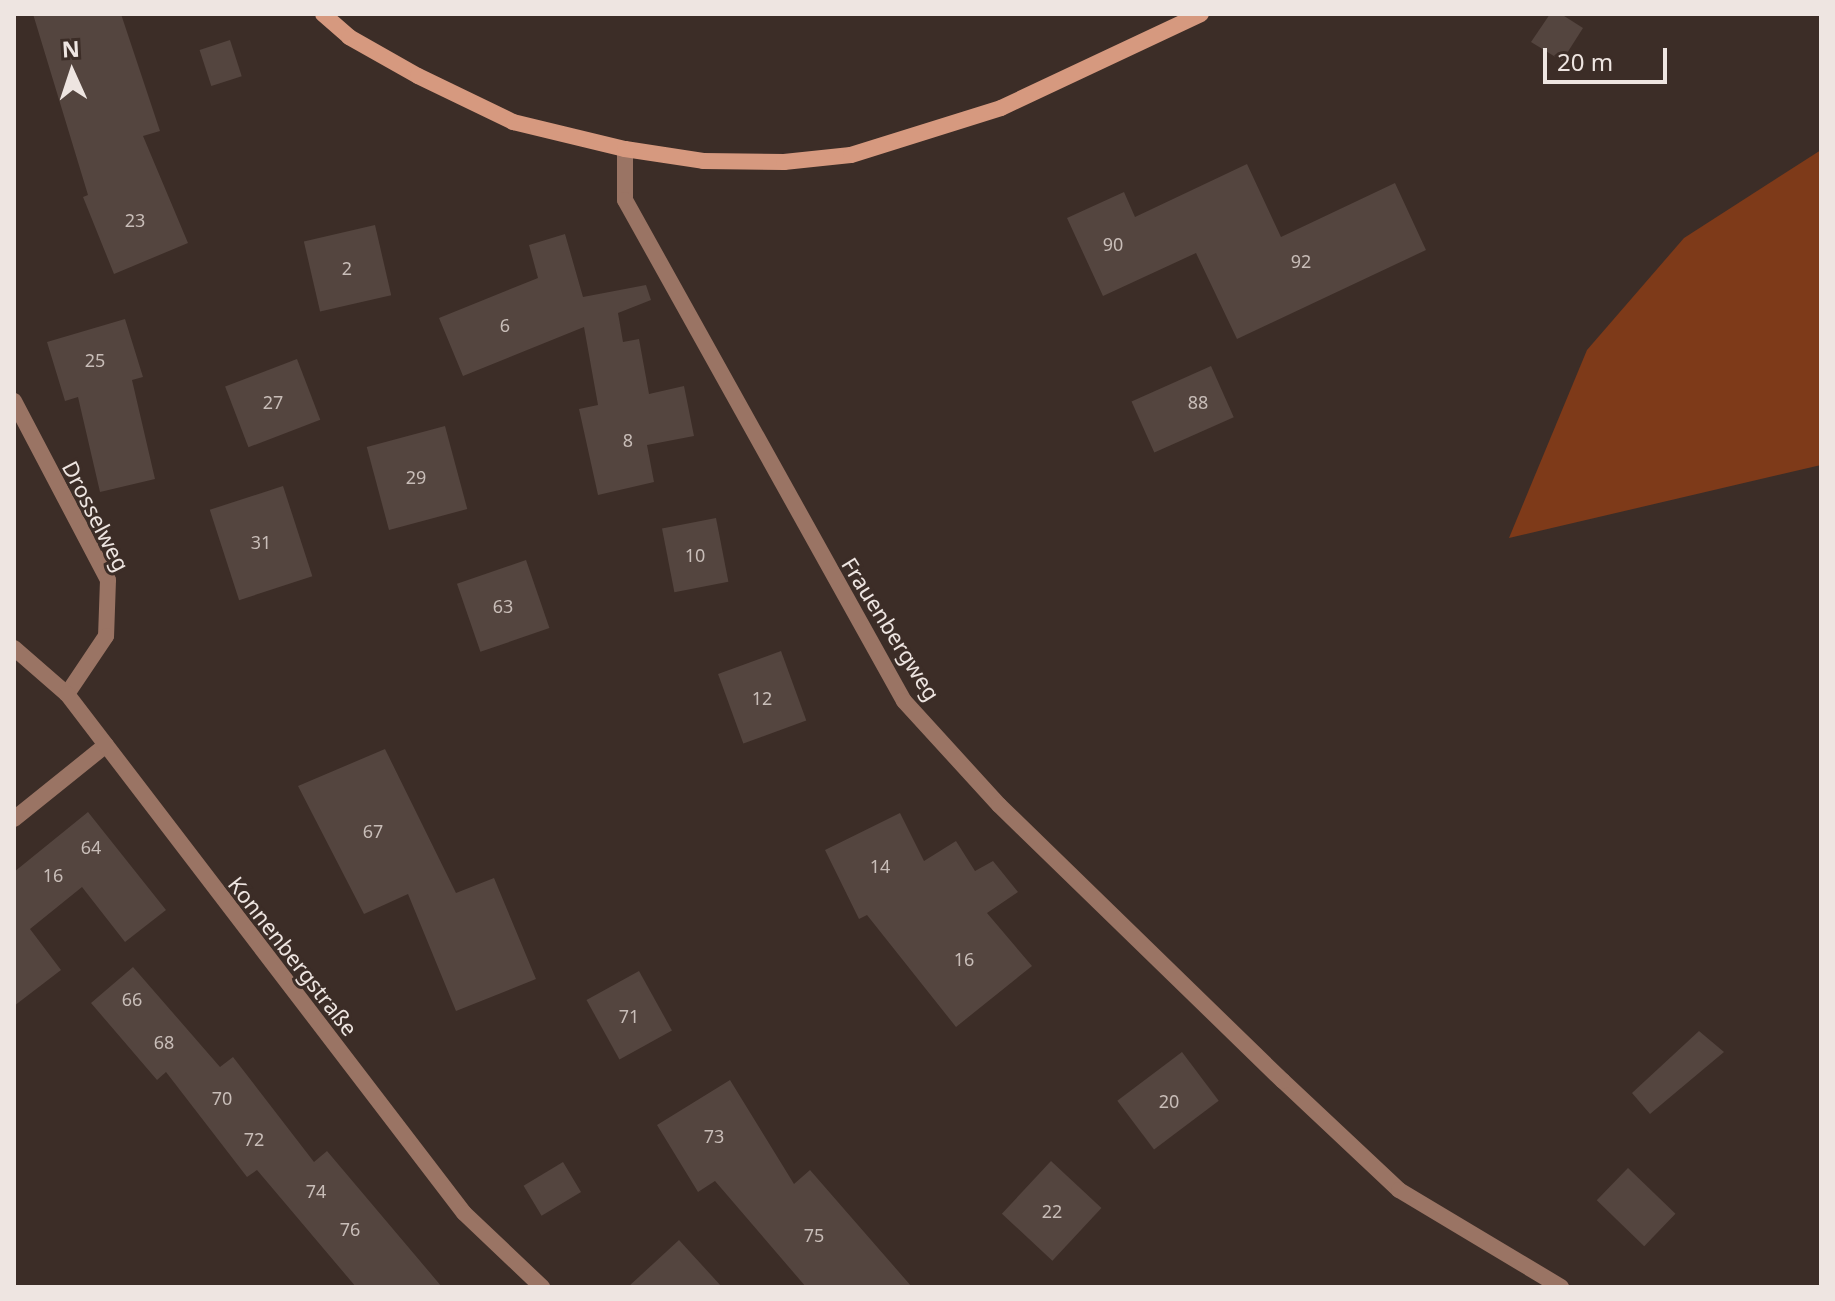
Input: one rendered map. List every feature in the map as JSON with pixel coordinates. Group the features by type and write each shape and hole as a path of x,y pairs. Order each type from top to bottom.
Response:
{"main road":[{"path":"323,14 349,37 513,122 625,149 717,161 851,155 1001,108 1201,14"}],"street":[{"name":"Frauenbergweg","path":"625,149 625,200 904,701 999,805 1399,1190 1561,1287"},
{"name":"Drosselweg","path":"14,401 108,580 106,636 67,694"},
{"name":"Konnenbergstraße","path":"14,648 67,694 464,1213 542,1287"},
{"path":"14,819 106,745"}],"shaded area":[{"path":"1821,150 1821,465 1509,538 1587,350 1684,238"}],"building":[{"path":"33,14 121,14 160,131 143,136 188,243 114,274 83,197 88,195"},
{"path":"1550,14 1561,14 1583,28 1562,61 1531,42"},
{"path":"230,40 242,76 211,86 200,50"},
{"path":"1247,164 1281,237 1395,183 1426,250 1237,339 1196,253 1103,296 1067,218 1124,192 1135,217"},
{"path":"375,225 391,295 320,312 304,241"},
{"path":"565,234 583,297 646,285 651,300 618,313 623,342 639,339 649,394 684,386 694,436 647,445 654,482 598,495 579,409 598,405 584,327 463,376 439,318 538,278 529,245"},
{"path":"125,319 143,377 132,380 155,479 100,492 78,397 65,401 47,342"},
{"path":"297,359 320,420 248,447 225,387"},
{"path":"1211,366 1234,417 1154,453 1132,401"},
{"path":"445,426 467,509 389,530 367,447"},
{"path":"283,486 312,576 239,600 210,510"},
{"path":"716,518 728,582 674,592 662,528"},
{"path":"526,560 549,628 480,652 457,584"},
{"path":"781,651 806,721 743,743 718,674"},
{"path":"385,749 456,893 494,878 536,979 456,1011 408,894 364,914 298,786"},
{"path":"88,812 166,910 125,942 82,887 30,929 61,970 14,1006 14,872"},
{"path":"900,813 924,861 956,841 975,871 993,861 1018,892 987,913 1032,966 956,1027 867,915 859,919 825,850"},
{"path":"133,967 220,1067 233,1057 314,1162 327,1151 442,1287 356,1287 257,1170 247,1177 166,1072 157,1080 91,1003"},
{"path":"639,971 672,1030 619,1060 587,1000"},
{"path":"1699,1031 1724,1052 1650,1114 1632,1093"},
{"path":"1182,1052 1219,1101 1154,1149 1117,1101"},
{"path":"730,1080 794,1184 810,1170 912,1287 806,1287 715,1181 698,1192 657,1125"},
{"path":"1051,1161 1101,1208 1052,1261 1002,1214"},
{"path":"563,1162 581,1192 542,1216 524,1186"},
{"path":"1628,1168 1675,1214 1644,1246 1597,1200"},
{"path":"679,1240 722,1287 628,1287"}]}
